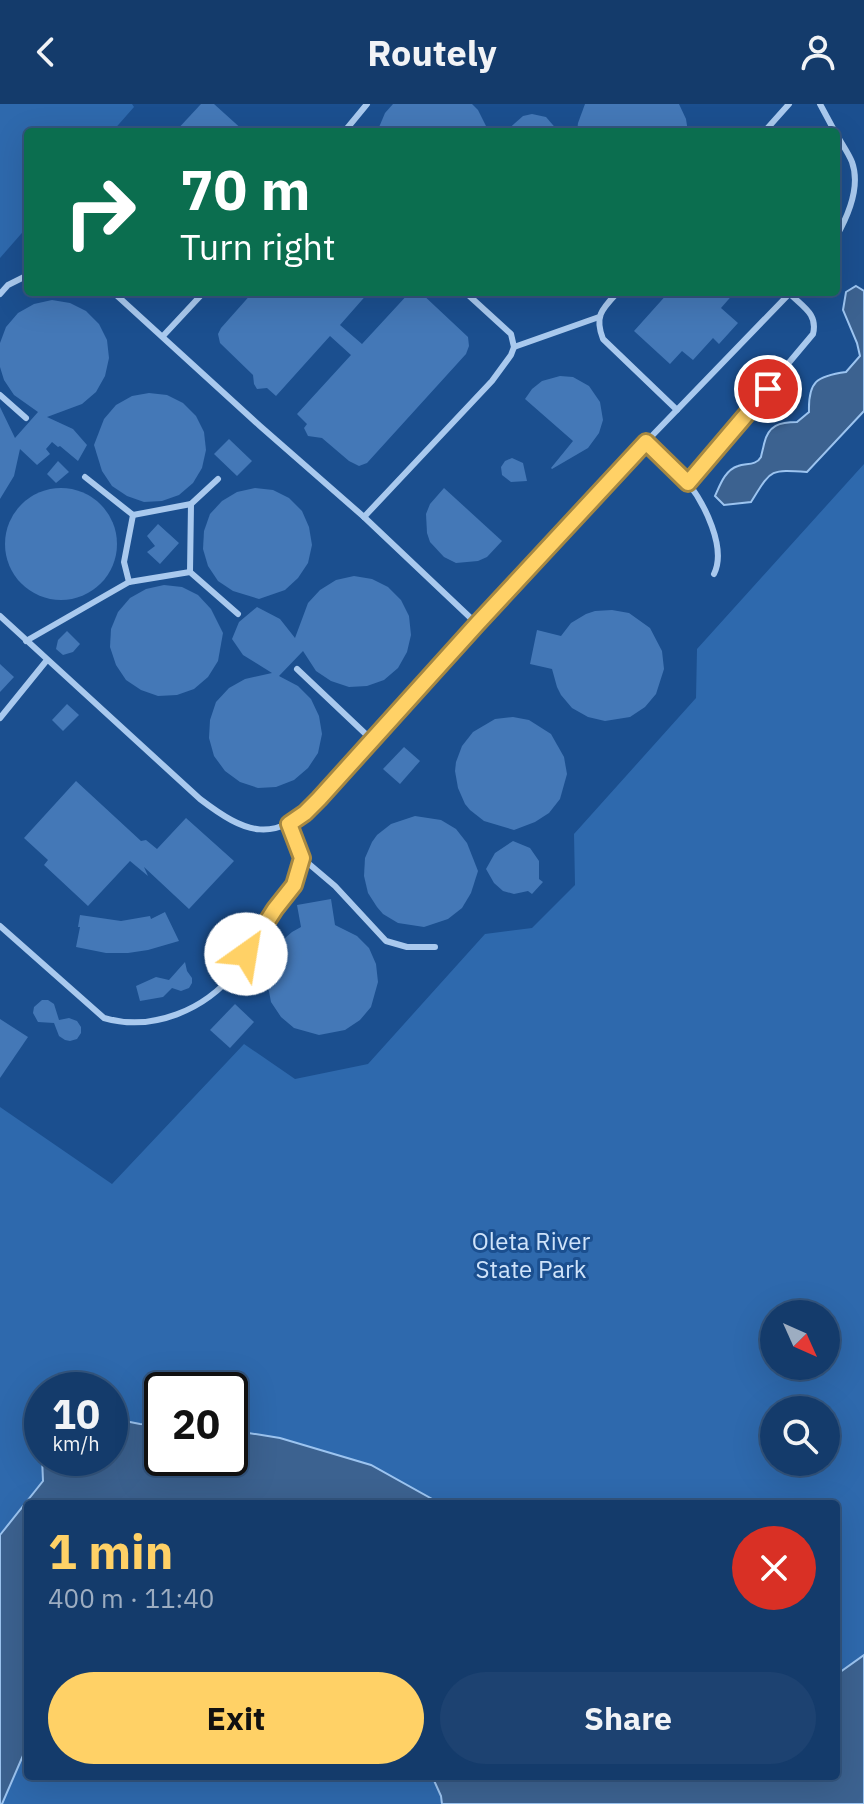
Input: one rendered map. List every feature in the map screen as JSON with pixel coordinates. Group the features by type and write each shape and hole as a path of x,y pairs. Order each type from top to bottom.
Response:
{"lane":[{"path":"347,128 367,104"},
{"path":"768,128 789,104"},
{"path":"820,104 833,128"},
{"path":"840,140 853,164 855,185 850,210 840,229"},
{"path":"0,294 8,285 24,277"},
{"path":"118,296 364,517 477,624"},
{"path":"163,336 200,296"},
{"path":"364,517 492,381 514,347 511,334 469,296"},
{"path":"614,296 599,317 603,339 677,410"},
{"path":"0,616 223,817 242,827 265,829 289,824 305,813 646,442 787,296"},
{"path":"688,483 813,334 814,318 793,296"},
{"path":"514,347 599,317"},
{"path":"0,395 26,418"},
{"path":"646,442 688,483 705,508 715,538 717,567 714,574"},
{"path":"85,477 133,515 191,504 218,479"},
{"path":"191,504 190,572 238,614"},
{"path":"129,582 124,562 133,515"},
{"path":"26,641 129,582 190,572"},
{"path":"0,718 47,660"},
{"path":"297,669 372,740"},
{"path":"289,824 302,858 335,886 386,941 407,947 435,947"},
{"path":"0,926 104,1018 120,1023 160,1019 193,1009 237,970 275,909 294,885 302,858"}],"green space":[{"path":"0,104 132,104 134,107 116,128 24,128 24,231 0,258"},
{"name":"Oleta River State Park","path":"864,464 864,1804 0,1804 0,1107 112,1184 244,1044 295,1079 368,1064 485,934 532,928 575,885 574,834 696,698 697,649"}],"shaded area":[{"path":"856,286 864,291 864,411 807,472 772,474 751,502 724,505 715,496 726,474 733,468 759,460 772,429 780,424 797,422 809,412 810,393 816,382 846,372 860,356 843,310 846,292"},
{"path":"128,1422 144,1424 144,1476 248,1476 248,1433 280,1438 371,1465 434,1500 28,1500 43,1481 43,1476 128,1476"},
{"path":"24,1505 24,1753 0,1804 0,1535"},
{"path":"864,1655 864,1804 442,1804 434,1780 840,1780 840,1672"}],"building":[{"path":"201,104 214,104 241,128 179,128"},
{"path":"393,104 472,104 487,128 379,128"},
{"path":"585,104 679,104 687,128 577,128"},
{"path":"523,116 546,117 556,128 510,128"},
{"path":"249,296 365,296 340,325 362,344 406,296 424,296 468,337 469,346 466,354 367,463 359,466 322,438 308,436 304,428 307,424 297,414 351,355 330,336 276,396 267,388 257,389 253,375 220,343 218,334"},
{"path":"665,296 732,296 721,308 738,323 719,344 713,338 693,360 682,351 670,364 634,331"},
{"path":"52,300 70,303 86,311 99,324 107,340 109,358 105,376 96,392 82,404 47,417 73,429 87,445 78,461 52,442 46,449 50,454 37,465 20,449 14,476 0,499 0,407 15,438 38,412 14,395 4,380 0,367 0,343 6,327 18,313 34,304"},
{"path":"560,376 573,377 589,386 600,402 603,420 599,433 588,448 552,469 573,441 525,399 542,381"},
{"path":"149,393 167,395 183,403 196,416 204,432 206,450 202,468 193,483 179,495 162,501 144,502 112,486 102,471 94,445 104,419 116,405 132,396"},
{"path":"229,439 252,461 237,476 214,454"},
{"path":"512,458 523,463 527,481 511,482 502,475 501,467"},
{"path":"58,461 69,472 56,483 47,474"},
{"path":"61,488 83,492 101,504 113,522 117,544 113,566 101,584 83,596 61,600 39,596 21,584 9,566 5,544 9,522 21,504 39,492"},
{"path":"255,488 273,490 289,498 302,511 312,545 308,563 298,578 285,590 259,599 233,591 218,581 208,566 203,549 204,531 210,514 222,501 237,492"},
{"path":"444,488 502,541 487,557 456,563 444,557 430,542 426,514 430,504"},
{"path":"158,524 179,543 160,564 147,552 155,546 147,536"},
{"path":"354,576 372,579 388,587 401,600 409,616 411,635 407,652 398,668 384,680 367,686 349,687 331,681 316,671 303,651 279,676 298,686 311,699 319,716 322,734 318,753 308,768 294,780 276,787 258,788 240,782 225,771 214,756 209,738 210,720 216,702 229,688 245,679 272,673 243,655 232,639 239,622 257,607 280,619 295,638 308,603 320,590 336,580"},
{"path":"164,585 182,587 198,595 211,609 223,633 218,661 208,677 194,689 177,695 158,696 126,680 116,665 110,647 111,629 118,612 130,598 146,589"},
{"path":"612,610 629,613 650,628 662,651 664,669 656,694 645,707 630,717 605,721 588,717 572,708 561,695 552,669 530,664 537,630 561,636 571,623 586,614"},
{"path":"67,631 80,644 73,652 63,655 56,649 58,640"},
{"path":"0,664 14,677 0,692"},
{"path":"67,704 79,715 63,731 52,720"},
{"path":"513,717 529,720 551,734 564,757 567,774 560,799 549,813 514,830 484,821 470,810 458,788 455,771 462,746 473,732 495,719"},
{"path":"404,747 420,761 400,784 383,769"},
{"path":"76,781 141,841 146,840 157,849 186,818 234,861 189,909 144,867 148,876 130,861 88,906 44,865 48,860 24,838"},
{"path":"415,816 441,820 456,829 467,843 478,871 462,908 448,919 424,927 398,923 383,914 368,893 364,876 365,858 377,835 391,824"},
{"path":"513,841 530,848 539,861 539,879 543,882 532,894 528,891 514,894 503,891 486,869 495,853"},
{"path":"331,899 335,925 357,936 369,948 376,964 378,982 371,1007 360,1020 345,1030 319,1035 294,1028 281,1017 271,1002 266,976 278,944 301,927 297,905"},
{"path":"165,912 179,941 128,953 106,953 76,947 80,915 121,921 150,916 151,919"},
{"path":"185,962 192,978 189,988 181,991 172,988 163,997 140,1001 136,986 156,977 169,980"},
{"path":"42,1000 54,1004 59,1020 69,1018 77,1021 81,1033 77,1039 65,1040 59,1036 54,1023 38,1022 33,1013 34,1007"},
{"path":"235,1004 254,1022 230,1048 210,1030"},
{"path":"0,1019 28,1037 0,1078"}],"route":[{"path":"246,954 294,885 302,858 289,824 319,799 646,442 688,483 768,389"}]}
